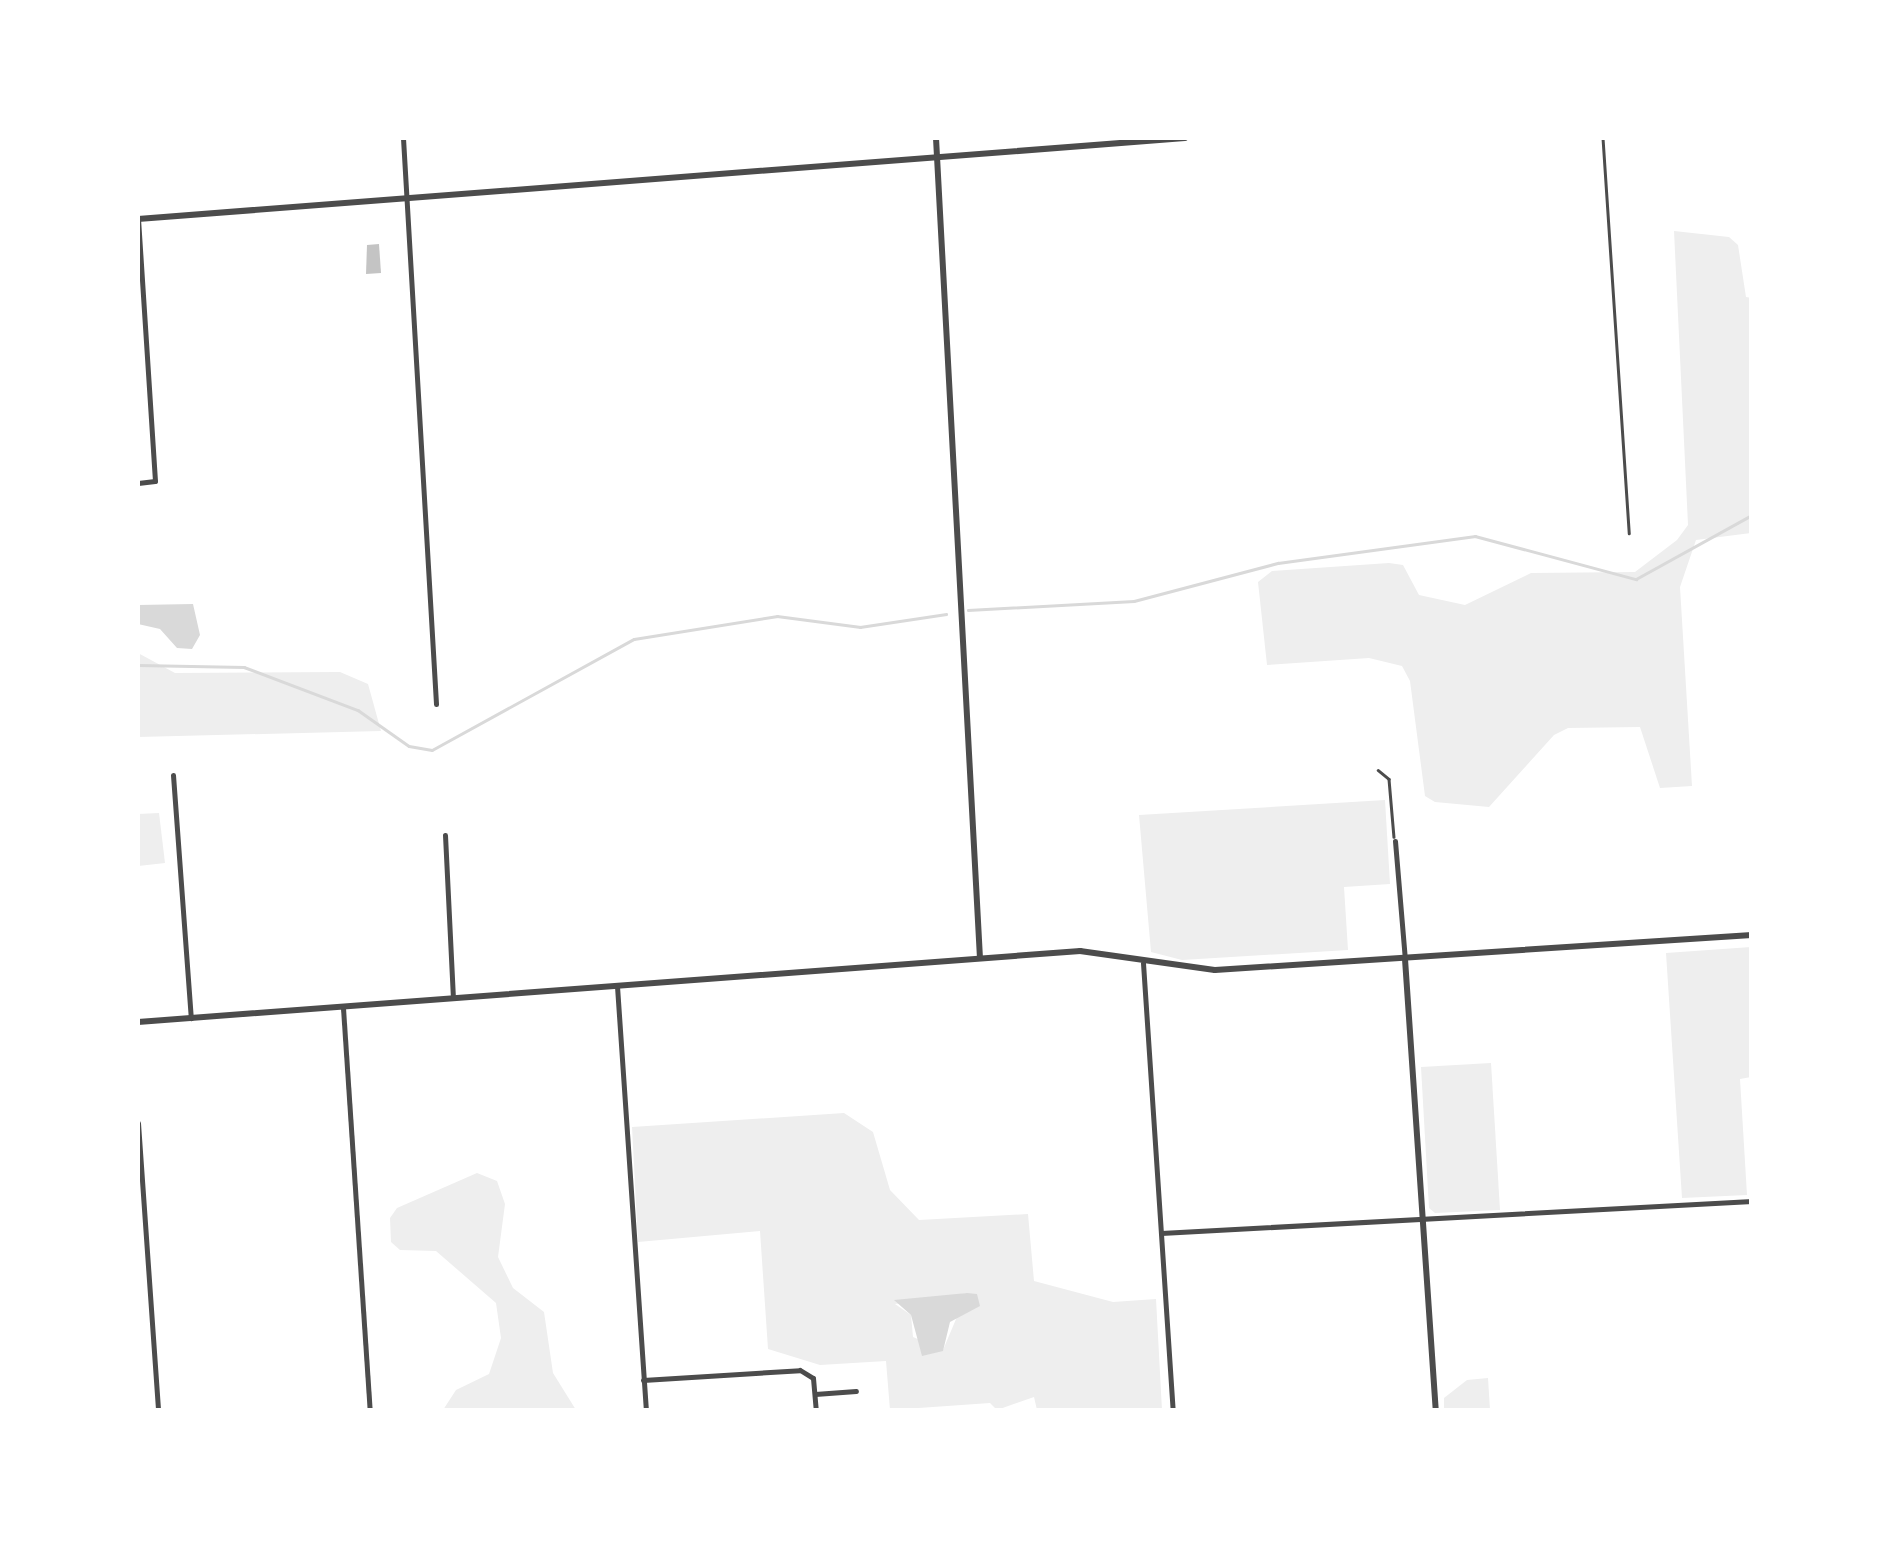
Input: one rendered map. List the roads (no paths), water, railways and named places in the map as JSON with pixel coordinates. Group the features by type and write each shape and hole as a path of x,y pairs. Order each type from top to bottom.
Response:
{"street":[{"path":"403,138 436,704"},
{"path":"936,138 980,958"},
{"path":"138,483 154,482 138,219 1185,138"},
{"path":"174,774 191,1018"},
{"path":"445,835 452,998"},
{"path":"1395,841 1436,1410"},
{"path":"138,1022 980,958 1110,952 1190,971 1752,935"},
{"path":"1143,962 1173,1410"},
{"path":"617,986 646,1410"},
{"path":"343,1008 370,1410"},
{"path":"138,1123 158,1410"},
{"path":"1162,1234 1752,1201"},
{"path":"643,1380 800,1370 813,1378 816,1410"},
{"path":"815,1394 856,1391"}],"lane":[{"path":"1603,138 1629,534"},
{"path":"1378,770 1390,779 1395,841"}],"waterway":[{"path":"968,610 1134,601 1278,563 1475,536 1636,579 1752,515"},
{"path":"138,665 244,667 358,710 409,746 432,750 634,639 777,616 860,627 946,614"}]}
